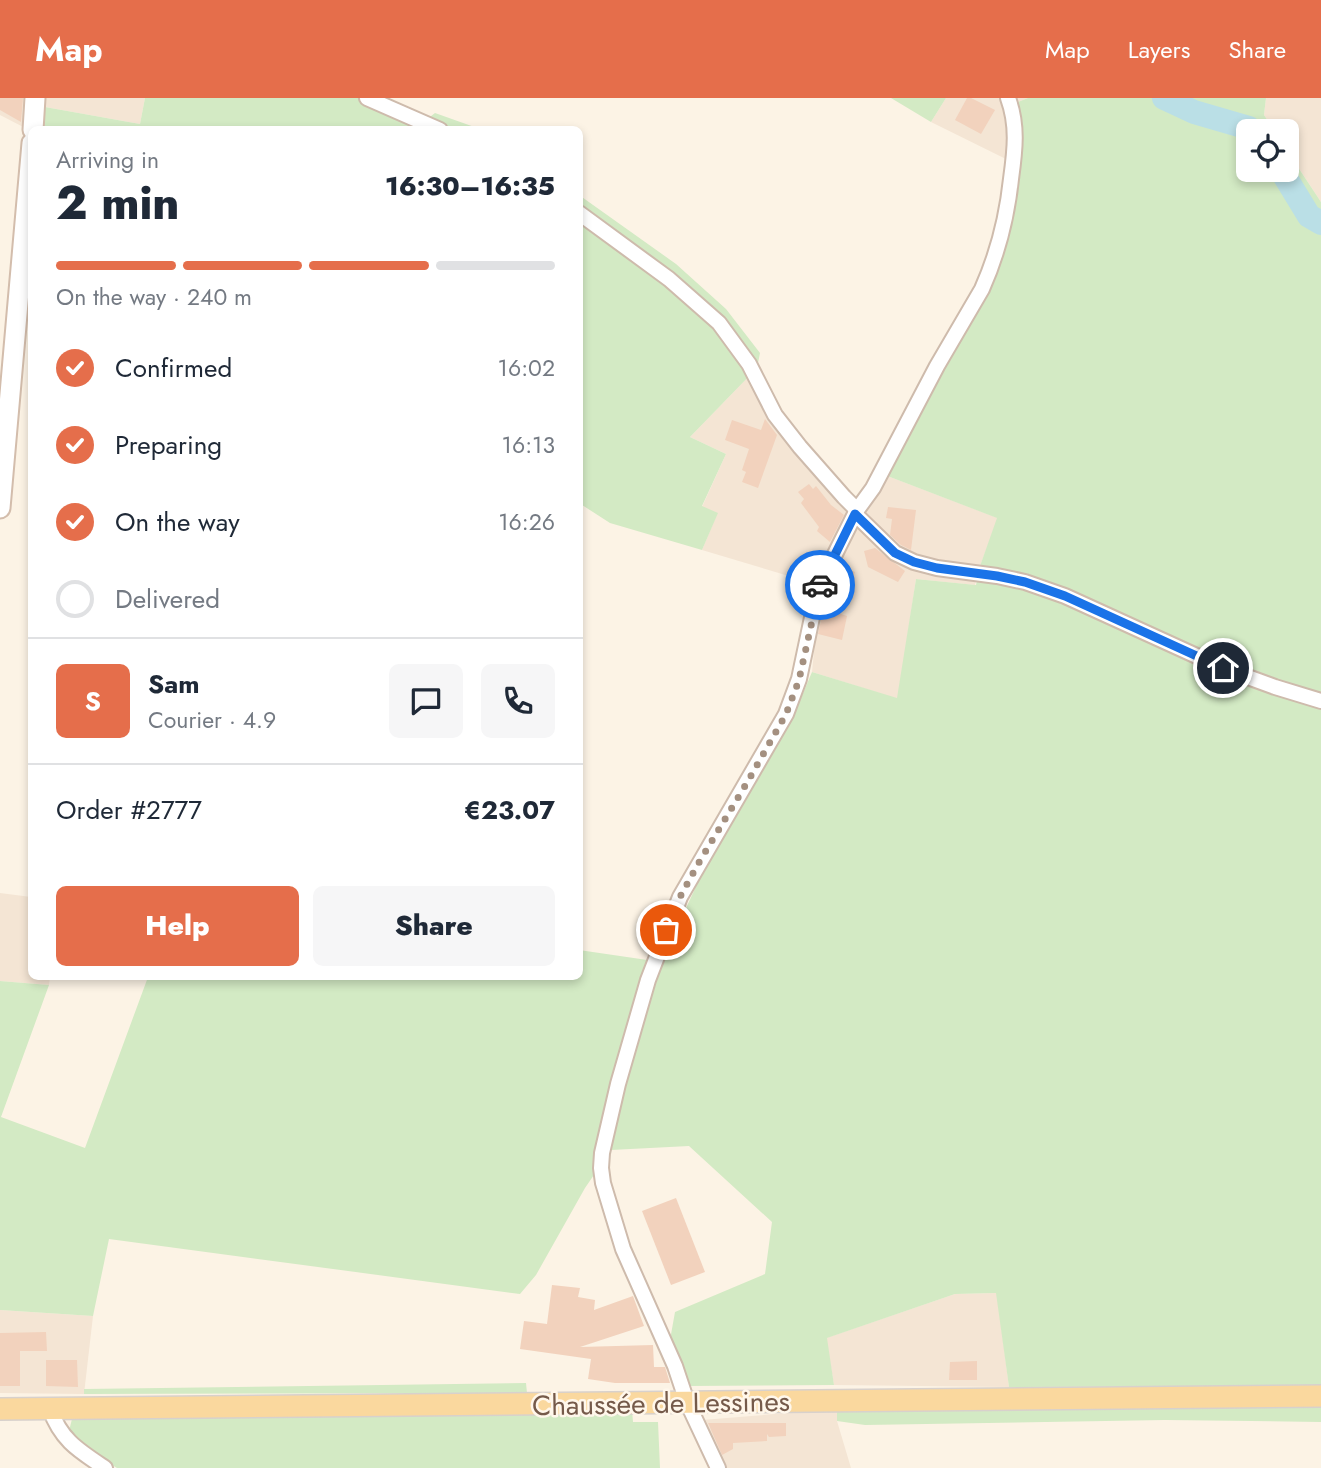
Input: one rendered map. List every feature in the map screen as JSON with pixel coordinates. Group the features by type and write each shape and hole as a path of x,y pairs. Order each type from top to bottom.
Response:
{"main road":[{"name":"Chaussée de Lessines","path":"0,1409 1321,1396"}],"street":[{"path":"33,126 35,98"},
{"path":"367,98 431,126"},
{"path":"718,1468 687,1402 675,1366 623,1249 603,1184 602,1153 618,1084 648,980 680,897 786,714 799,680 818,589 856,512 873,488 991,270 1006,215 1016,141 1013,111 1007,98"},
{"path":"0,508 28,189"},
{"path":"583,216 669,279 719,323 749,365 775,415 889,548 914,562 1025,582 1065,596 1223,668 1321,701"},
{"path":"50,1409 61,1434 75,1448 105,1468"}],"shaded area":[{"path":"0,98 145,98 140,124 45,107 45,126 28,126 28,129 0,115"},
{"path":"946,98 1028,98 1018,102 1012,162 931,122"},
{"path":"1266,98 1321,98 1321,202 1299,169 1299,119 1267,119 1264,115"},
{"path":"757,368 780,412 856,498 877,472 998,518 975,585 916,579 898,699 812,672 820,591 792,577 702,550 717,514 702,507 726,454 690,437"},
{"path":"0,893 28,897 28,980 50,980 49,985 0,981"},
{"path":"997,1293 1009,1387 834,1385 826,1338 955,1294"},
{"path":"0,1310 93,1316 84,1394 0,1393"},
{"path":"837,1409 837,1421 851,1468 724,1468 702,1420"}],"green space":[{"path":"145,98 370,98 426,120 435,113 472,126 45,126 45,107 140,124"},
{"path":"891,98 946,98 931,122"},
{"path":"1028,98 1266,98 1264,115 1267,119 1236,119 1236,182 1299,182 1299,169 1321,202 1321,1386 1009,1387 996,1293 955,1294 827,1338 834,1385 688,1386 670,1340 675,1312 765,1274 772,1222 689,1146 611,1150 585,1188 536,1275 520,1294 109,1239 93,1316 0,1310 0,981 49,985 1,1117 85,1148 147,980 583,980 583,951 661,962 706,865 801,698 812,672 897,698 916,579 976,585 997,518 877,472 986,270 1012,162 1018,102"},
{"path":"583,198 676,264 726,309 760,353 757,368 690,437 726,454 702,506 718,513 702,550 610,523 583,506"},
{"path":"526,1383 527,1393 84,1394 84,1389"},
{"path":"1321,1403 1321,1422 1165,1420 865,1425 837,1421 837,1409"},
{"path":"632,1410 633,1422 658,1422 660,1468 117,1468 79,1445 69,1431 73,1415"}],"building":[{"path":"0,98 23,98 21,122 0,110"},
{"path":"967,98 995,110 981,134 955,120"},
{"path":"765,419 777,435 758,488 742,482 746,472 742,470 749,449 725,440 732,420 761,430"},
{"path":"809,484 813,489 816,486 831,505 844,515 830,542 817,531 819,527 801,503 804,499 798,492"},
{"path":"888,507 916,510 911,550 890,535 892,519 886,518"},
{"path":"875,548 905,571 898,582 868,567 864,551"},
{"path":"840,566 855,572 838,613 847,616 842,640 818,634 827,592"},
{"path":"676,1198 705,1272 671,1285 642,1211"},
{"path":"552,1285 580,1288 578,1297 595,1300 594,1310 633,1296 644,1326 580,1347 653,1345 654,1367 665,1367 670,1383 615,1383 588,1379 591,1359 520,1349 524,1321 547,1324"},
{"path":"46,1332 47,1351 20,1351 20,1386 0,1386 0,1333"},
{"path":"46,1360 77,1360 78,1387 46,1386"},
{"path":"977,1361 977,1380 949,1380 950,1362"},
{"path":"708,1423 786,1423 786,1436 769,1437 767,1434 767,1441 733,1443 733,1449 722,1455"}],"waterway":[{"path":"1164,98 1194,112 1236,124"},
{"path":"1288,182 1309,216 1321,223"}],"way so far":[{"path":"666,930 698,864 786,714 799,680 820,585"}],"route":[{"path":"820,585 855,514 895,553 914,562 1025,582 1065,596 1223,668"}]}
